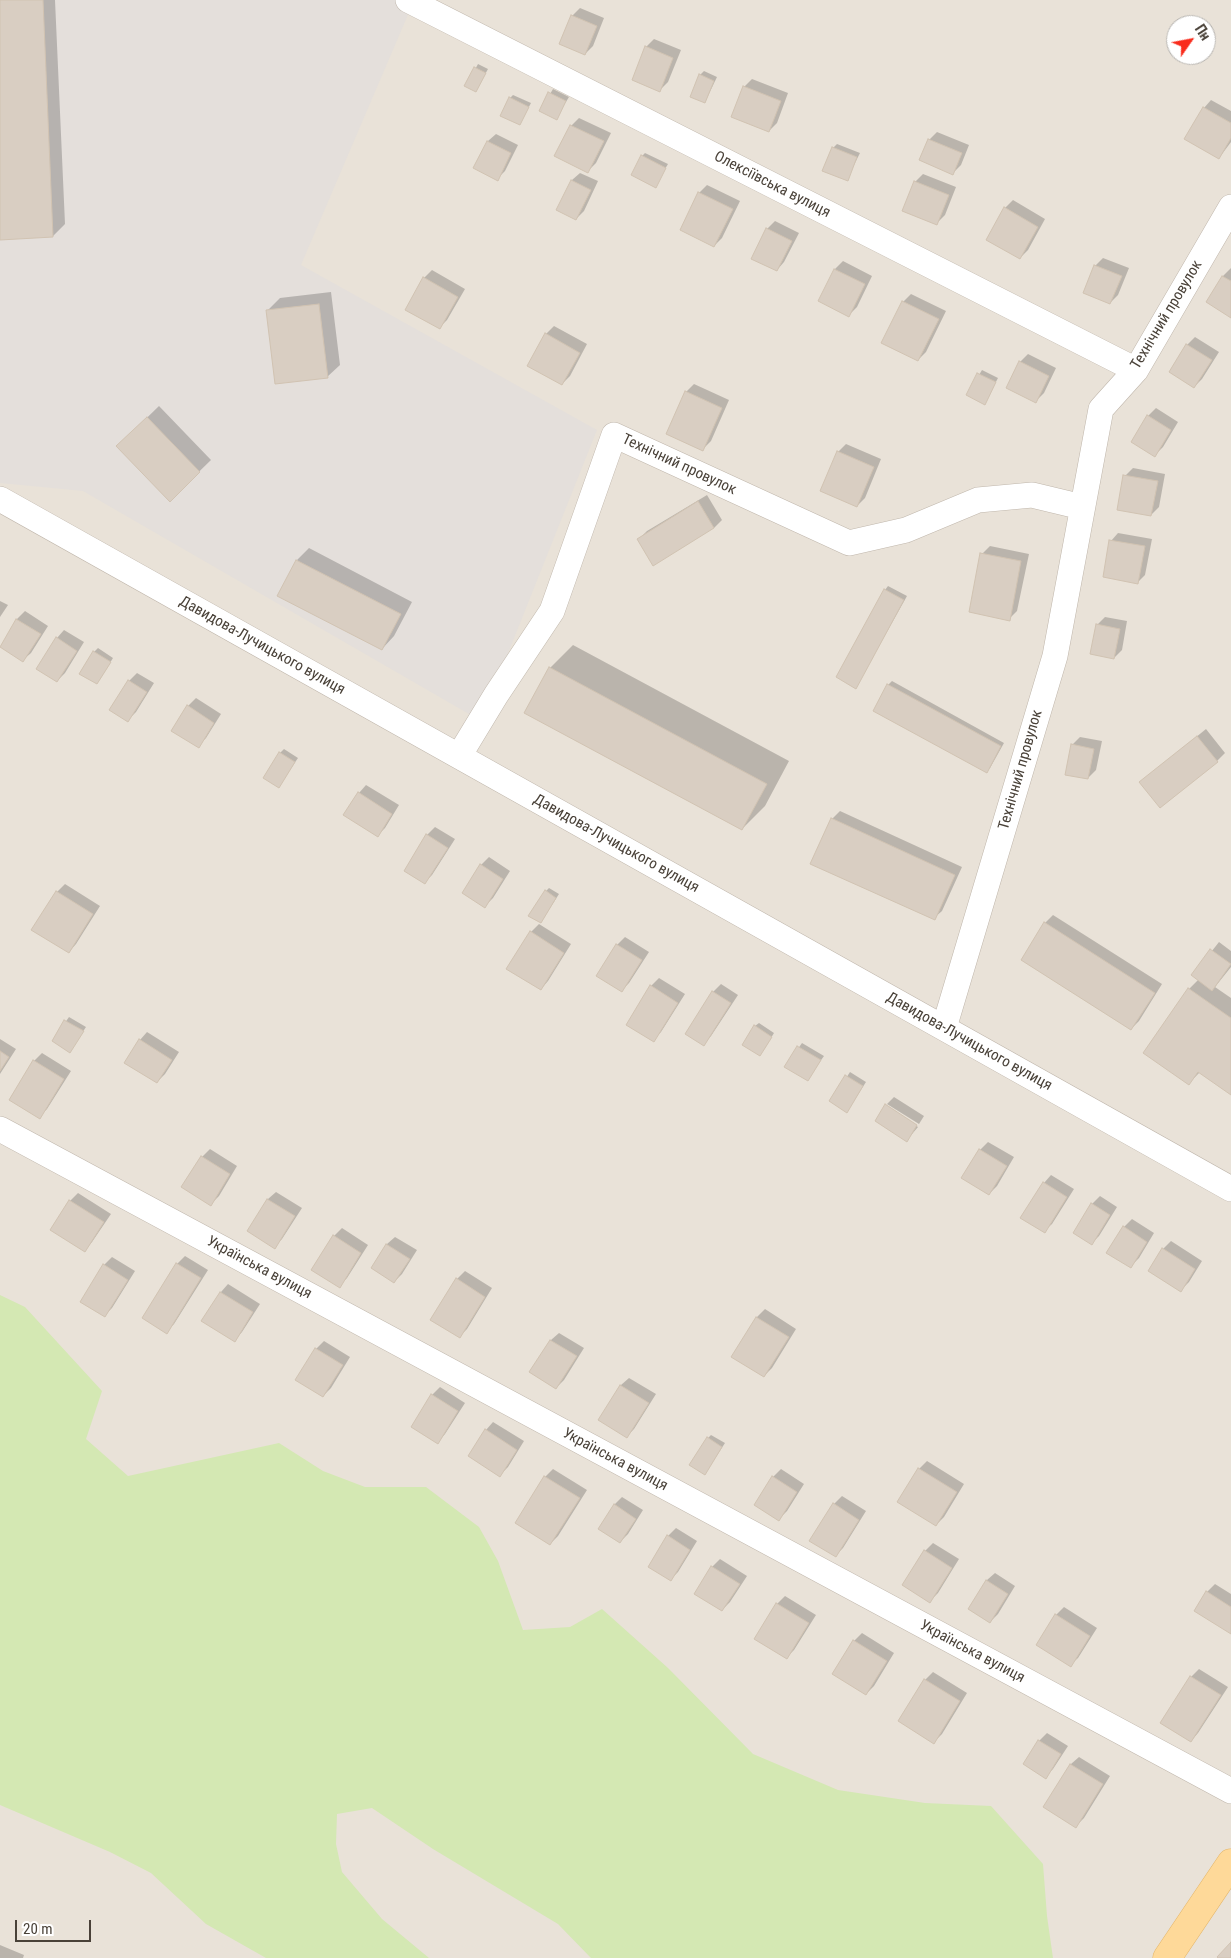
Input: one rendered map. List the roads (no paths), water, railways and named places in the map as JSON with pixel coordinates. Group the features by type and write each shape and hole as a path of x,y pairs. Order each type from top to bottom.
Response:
{"main road":[{"path":"1167,1958 1231,1863"}],"street":[{"name":"Олексіївська вулиця","path":"408,0 1136,370"},
{"name":"Технічний провулок","path":"944,1028 1055,656 1101,409 1136,370 1231,207"},
{"name":"Технічний провулок","path":"460,756 496,695 552,612 614,435 849,543 906,530 978,500 1032,495 1082,507"},
{"name":"Давидова-Лучицького вулиця","path":"0,499 1231,1189"},
{"name":"Українська вулиця","path":"0,1129 1231,1791"}]}
